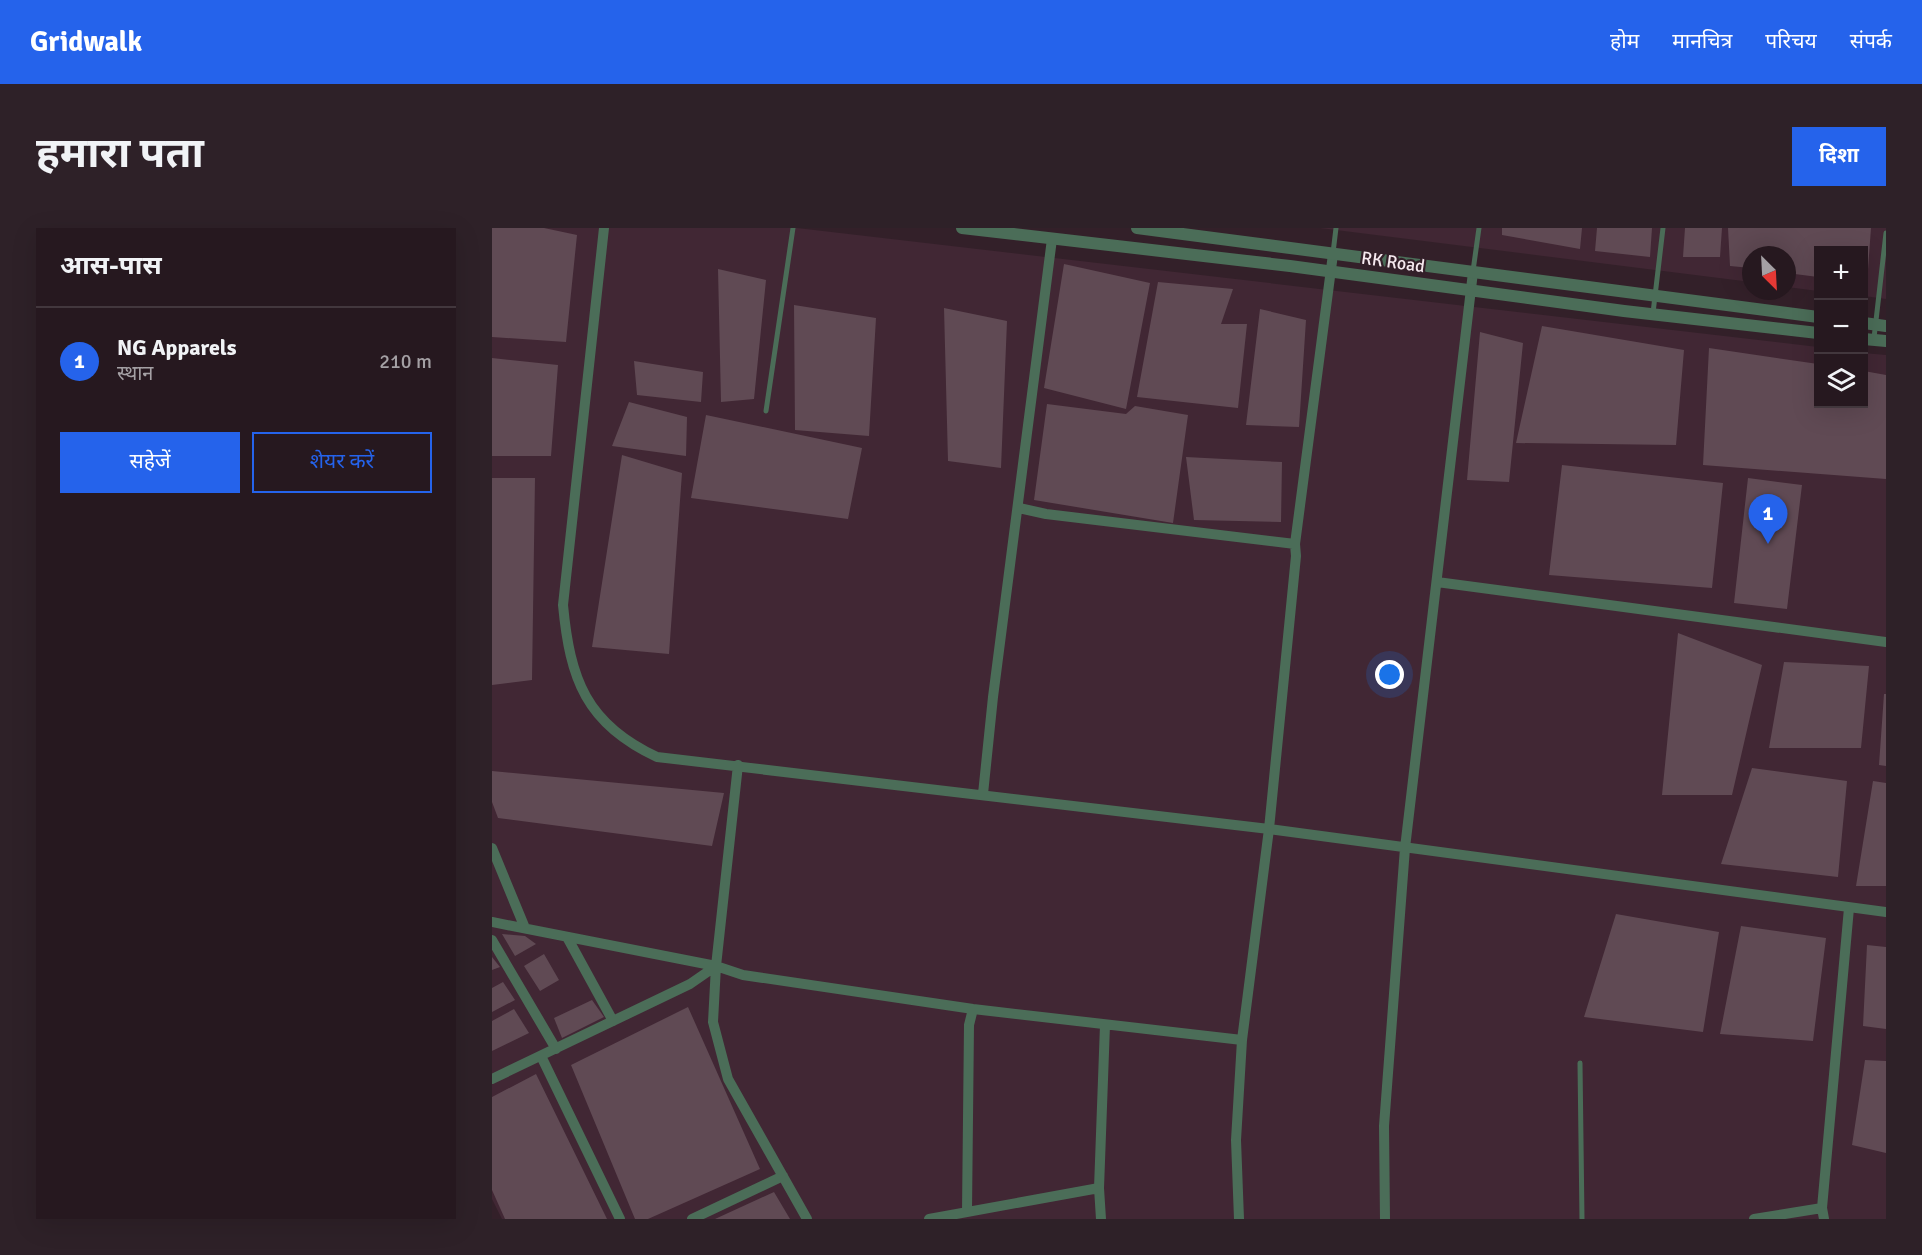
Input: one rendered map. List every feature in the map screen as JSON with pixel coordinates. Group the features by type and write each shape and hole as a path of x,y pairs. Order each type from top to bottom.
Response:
{"street":[{"path":"604,228 563,605 565,628 575,674 586,698 603,721 633,746 657,757 1269,829 1886,912"},
{"name":"RK Road","path":"962,228 1814,333"},
{"name":"RK Road","path":"1137,228 1168,230 1333,254 1814,317"},
{"path":"983,794 993,697 1052,239"},
{"path":"1239,1219 1236,1140 1242,1040 1269,829 1296,556 1295,544 1333,254"},
{"path":"1385,1219 1384,1126 1405,848 1473,272"},
{"path":"1018,508 1046,514 1295,544"},
{"path":"1437,582 1886,642"},
{"path":"738,765 716,966 713,1022 728,1079 807,1219"},
{"path":"492,848 525,928"},
{"path":"1754,1219 1823,1214 1849,908"},
{"path":"492,922 716,966 743,975 973,1009 1242,1040"},
{"path":"567,937 613,1021"},
{"path":"492,940 556,1049"},
{"path":"492,1079 690,984 716,966"},
{"path":"967,1211 969,1025 973,1009"},
{"path":"1101,1219 1099,1188 1105,1025"},
{"path":"541,1056 620,1219"},
{"path":"692,1219 783,1176"},
{"path":"929,1219 1099,1188"}],"lane":[{"path":"766,411 793,228"},
{"path":"1333,254 1336,228"},
{"path":"1473,272 1479,228"},
{"path":"1653,314 1663,228"},
{"path":"1168,230 1168,252"},
{"path":"1874,340 1886,233"},
{"path":"1580,1063 1582,1219"}],"shaded area":[{"path":"492,228 797,228 1814,347 1814,408 1868,408 1868,353 1886,355 1886,1219 502,1219 492,1199"},
{"path":"1320,228 1886,228 1886,299 1868,297 1868,246 1814,246 1814,290 1796,288 1796,246 1742,246 1742,281"}],"building":[{"path":"492,228 544,228 577,235 566,342 492,337"},
{"path":"1502,228 1582,228 1580,249 1502,235"},
{"path":"1597,228 1652,228 1650,257 1595,251"},
{"path":"1685,228 1722,228 1720,257 1683,257"},
{"path":"1728,228 1871,228 1868,269 1868,246 1814,246 1814,276 1796,274 1796,246 1742,246 1742,267 1730,266"},
{"path":"1064,264 1150,283 1126,409 1044,388"},
{"path":"718,269 766,280 754,399 721,402"},
{"path":"1158,282 1233,289 1221,324 1247,324 1238,408 1137,397"},
{"path":"794,305 876,318 869,436 795,430"},
{"path":"944,308 1007,321 1001,468 948,461"},
{"path":"1260,309 1306,320 1299,427 1246,425"},
{"path":"1542,326 1684,350 1676,445 1516,443"},
{"path":"1480,332 1523,343 1509,482 1467,480"},
{"path":"1709,348 1814,363 1814,408 1868,408 1868,372 1886,375 1886,479 1703,465"},
{"path":"492,358 558,365 551,456 492,456"},
{"path":"634,361 703,372 701,402 637,395"},
{"path":"629,402 687,417 686,456 612,446"},
{"path":"1047,404 1126,414 1135,406 1188,415 1173,523 1034,500"},
{"path":"706,415 862,448 848,519 691,498"},
{"path":"622,455 682,473 669,654 592,647"},
{"path":"1186,457 1282,462 1281,522 1194,520"},
{"path":"1562,465 1723,483 1712,588 1549,575"},
{"path":"492,478 535,478 532,680 492,685"},
{"path":"1748,478 1802,485 1787,609 1734,603"},
{"path":"1678,633 1762,665 1732,795 1662,795"},
{"path":"1784,662 1869,666 1861,748 1769,748"},
{"path":"1884,694 1886,694 1886,766 1879,765"},
{"path":"1752,768 1847,781 1838,877 1721,864"},
{"path":"492,771 724,793 712,846 498,818 492,802"},
{"path":"1873,781 1886,783 1886,886 1856,886"},
{"path":"1616,914 1719,932 1703,1032 1584,1017"},
{"path":"1741,926 1826,938 1813,1041 1720,1034"},
{"path":"502,934 525,936 536,944 515,956"},
{"path":"1867,945 1886,947 1886,1029 1863,1026"},
{"path":"544,954 559,980 540,991 524,966"},
{"path":"492,957 500,967 492,970"},
{"path":"503,982 515,1000 492,1012 492,988"},
{"path":"592,1000 604,1017 562,1038 554,1018"},
{"path":"688,1007 760,1169 648,1219 635,1219 571,1065"},
{"path":"514,1009 529,1033 492,1051 492,1021"},
{"path":"1865,1060 1886,1061 1886,1153 1852,1145"},
{"path":"536,1074 607,1219 505,1219 492,1190 492,1097"},
{"path":"774,1192 790,1219 715,1219"}],"place":[{"name":"NG Apparels","path":"1768,544"}]}
